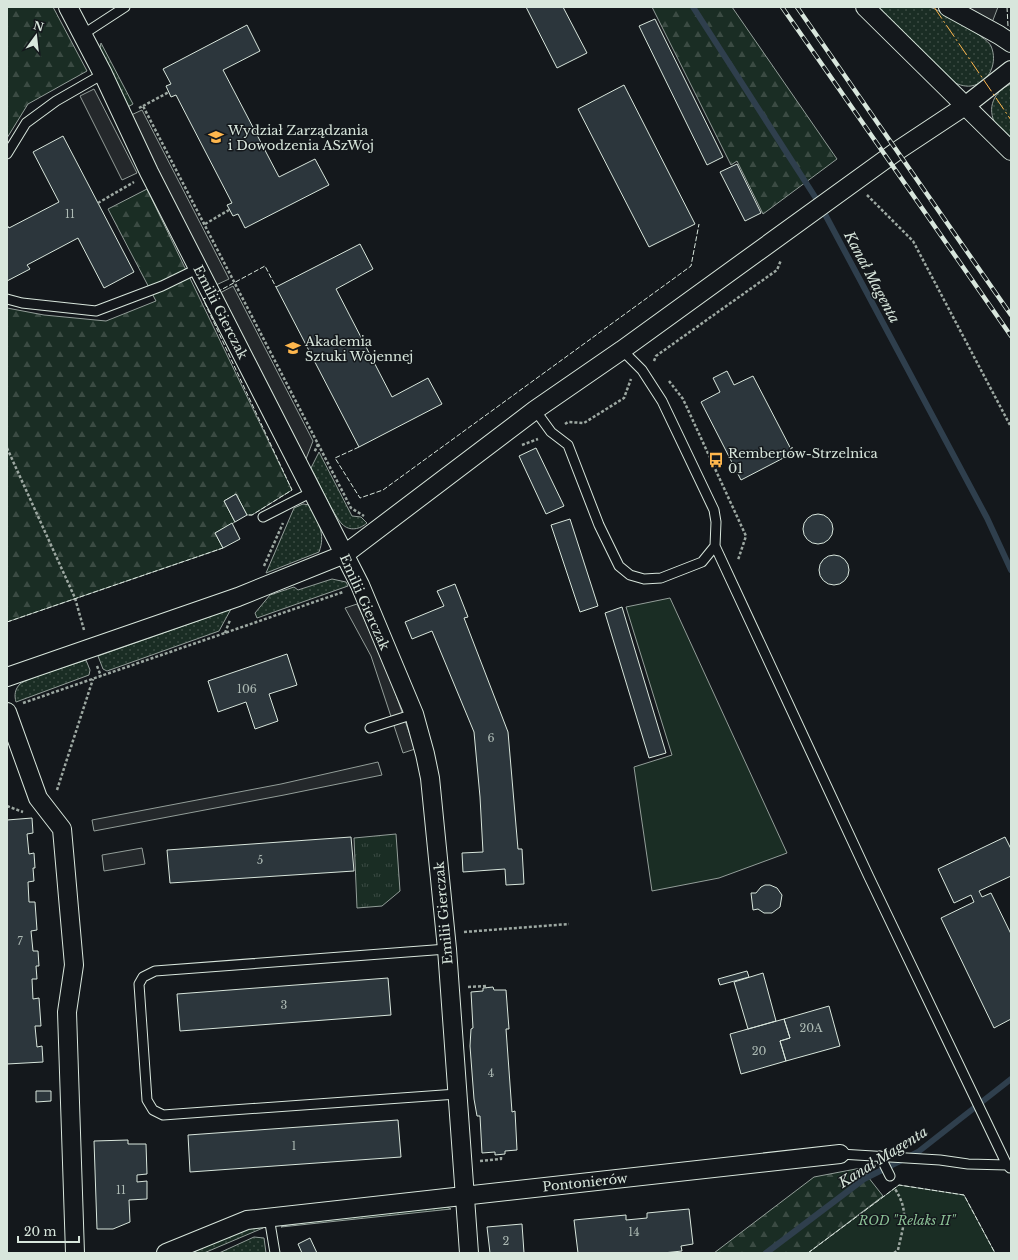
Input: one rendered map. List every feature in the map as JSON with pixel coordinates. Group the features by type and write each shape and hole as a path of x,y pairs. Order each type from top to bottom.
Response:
{"street":[{"name":"Emilii Gierczak","path":"68,7 103,74 149,172 345,554 414,714 426,754 430,778 447,949 469,1253"},
{"path":"864,7 1011,151"},
{"path":"948,7 1011,43"},
{"path":"7,677 238,596 345,554 535,410 622,350 854,182 965,106 1011,70"},
{"path":"14,707 38,798 62,829 74,965 67,1012 75,1253"},
{"name":"Pontonierów","path":"166,1253 247,1220 840,1154"}],"lane":[{"path":"82,35 125,7"},
{"path":"7,154 26,123 56,101 103,74"},
{"path":"7,299 22,303 96,311 162,286 199,268"},
{"path":"622,350 642,370 662,401 714,510 715,546 869,877 1009,1167"},
{"path":"535,410 551,432 568,445 599,525 619,566 630,575 644,579 661,578 702,562 715,546"},
{"path":"263,517 312,492"},
{"path":"370,728 414,714"},
{"path":"447,949 155,971 144,977 139,984 147,1100 153,1110 163,1115 457,1094"},
{"name":"Pontonierów","path":"840,1154 940,1160 1009,1167"},
{"path":"880,1156 890,1176"},
{"path":"269,1217 275,1253"}],"path":[{"path":"143,106 169,92"},
{"path":"854,182 913,241 1011,427"},
{"path":"205,224 229,210"},
{"path":"516,448 531,443 568,422 584,423 624,398 630,380 654,362 656,356 777,270 782,258"},
{"path":"318,444 351,508 380,527"},
{"path":"7,448 74,598 89,648"},
{"path":"14,707 360,586"},
{"path":"47,810 54,798 94,678"},
{"path":"458,933 570,924"},
{"path":"462,987 486,986 487,988"},
{"path":"479,1161 501,1159 501,1155"},
{"path":"894,1253 898,1250 904,1222 904,1202 895,1188"}],"green space":[{"path":"924,6 952,18 981,36 991,46 994,59 991,71 983,81 971,86 963,86 951,81 874,7"},
{"path":"7,7 53,7 87,71 28,104 7,138"},
{"path":"652,7 732,7 837,159 763,214 737,161 731,165"},
{"path":"101,43 133,104 126,108 99,52"},
{"path":"1011,84 1011,142 997,127 993,119 992,106 993,101 1000,91"},
{"path":"147,189 292,490 252,515 247,515 236,494 224,501 235,522 215,533 223,548 7,622 7,308 44,315 106,321 156,301 108,209"},
{"path":"319,452 352,516 361,517 367,523 364,525 355,529 348,528 342,524 335,514 311,468"},
{"path":"303,504 310,505 320,528 322,539 319,552 266,573 294,508"},
{"path":"332,579 346,582 348,586 257,618 255,613 270,595 294,587 298,590"},
{"path":"670,598 787,853 719,878 652,891 634,767 672,755 626,607"},
{"path":"231,609 219,631 107,671 103,669 98,656"},
{"path":"86,660 90,670 89,675 16,702 15,692 24,681"},
{"path":"396,834 400,891 382,906 357,908 354,838"},
{"path":"861,1168 883,1196 808,1253 714,1253 814,1177"},
{"name":"ROD \"Relaks II\"","path":"899,1185 964,1195 995,1253 808,1253"},
{"path":"443,1205 451,1209 281,1227 287,1225"},
{"path":"260,1226 263,1228 204,1253 191,1253 251,1227"},
{"path":"254,1237 264,1238 266,1253 219,1253"}],"shaded area":[{"path":"938,7 998,7 988,33"},
{"path":"94,89 137,173 122,180 80,96"},
{"path":"142,110 229,279 216,285 129,116"},
{"path":"233,286 313,441 306,459 220,293"},
{"path":"357,604 384,661 415,749 403,753 371,656 345,608"},
{"path":"378,762 382,775 94,831 92,820 281,784"},
{"path":"142,848 145,864 104,871 102,855"}],"building":[{"path":"526,7 563,7 587,53 557,68"},
{"path":"655,19 723,157 707,165 639,26"},
{"path":"247,25 260,51 223,70 279,177 315,159 329,185 245,228 238,214 233,216 227,205 232,203 176,95 171,97 166,86 171,84 163,69"},
{"path":"624,85 695,224 649,247 578,109"},
{"path":"63,136 134,272 104,288 78,238 27,265 30,269 7,281 7,225 9,228 59,202 33,152"},
{"path":"737,164 761,213 745,221 720,172"},
{"path":"360,244 373,269 336,289 392,397 428,378 442,404 359,447 276,287"},
{"path":"727,371 734,385 753,376 793,453 741,480 701,402 720,392 713,378"},
{"path":"536,448 564,506 546,514 519,456"},
{"path":"236,494 247,515 235,522 224,501"},
{"path":"818,514 829,518 833,529 829,540 818,544 807,540 803,529 807,518"},
{"path":"570,519 598,606 580,612 551,525"},
{"path":"232,523 240,539 223,548 215,533"},
{"path":"834,555 845,559 849,570 845,581 834,585 823,581 819,570 823,559"},
{"path":"455,584 468,617 464,618 508,732 518,849 522,849 524,884 506,885 505,869 463,872 462,853 483,852 474,732 432,631 412,639 405,622 444,606 437,591"},
{"path":"622,607 666,753 649,758 605,613"},
{"path":"287,654 297,685 269,694 278,721 255,729 246,702 218,712 208,681"},
{"path":"32,818 33,833 27,834 29,854 34,853 35,868 33,868 34,881 28,882 29,902 35,902 37,930 31,931 33,951 38,951 39,966 36,966 37,979 32,979 33,999 39,998 41,1026 35,1026 37,1047 42,1046 43,1062 7,1064 7,820"},
{"path":"351,837 354,871 170,883 167,850"},
{"path":"1005,837 1011,849 1011,876 979,891 982,897 991,893 1011,934 1011,1019 994,1028 941,918 974,902 971,895 954,903 938,869"},
{"path":"765,885 770,885 777,888 782,895 780,907 772,913 764,913 758,909 753,910 751,893 756,893"},
{"path":"747,971 749,977 720,985 718,979"},
{"path":"763,973 776,1021 748,1029 734,982"},
{"path":"388,978 391,1015 180,1031 177,994"},
{"path":"493,987 494,990 506,990 509,1029 506,1029 512,1112 515,1111 517,1150 505,1151 505,1154 495,1155 495,1152 482,1153 480,1116 477,1116 474,1099 470,1046 471,1029 473,1028 471,992 483,991 483,988"},
{"path":"829,1006 840,1046 786,1061 780,1041 790,1038 784,1019"},
{"path":"784,1019 790,1038 780,1041 786,1061 741,1074 730,1034"},
{"path":"36,1091 51,1091 51,1101 36,1102"},
{"path":"398,1120 401,1157 190,1172 188,1135"},
{"path":"128,1140 128,1144 146,1144 147,1174 137,1175 137,1182 147,1181 147,1199 129,1200 130,1222 113,1229 97,1229 94,1141"},
{"path":"689,1209 693,1244 681,1246 682,1251 663,1253 578,1253 574,1220 626,1215 626,1220 647,1218 647,1213"},
{"path":"522,1224 524,1253 490,1253 487,1227"},
{"path":"310,1238 317,1253 302,1253 298,1244"}],"waterway":[{"name":"Kanał Magenta","path":"693,7 819,203 987,518 1011,570"},
{"name":"Kanał Magenta","path":"766,1253 864,1179 918,1152 1011,1079"}],"railway":[{"path":"782,7 1011,336"},
{"path":"797,7 1011,315"}],"fence":[{"path":"1007,7 1008,26 1011,27"},
{"path":"359,447 335,458 360,498 383,490 691,266 699,224"},
{"path":"217,292 265,266 276,287"},
{"path":"206,298 203,299 292,490 252,515 247,515"},
{"path":"7,622 223,548"},
{"path":"808,1253 899,1185 964,1195 995,1253"}],"power":[{"path":"934,7 1011,120"}],"place":[{"name":"Wydział Zarządzania i Dowodzenia ASzWoj","path":"216,137"},
{"name":"Akademia Sztuki Wojennej","path":"293,348"},
{"name":"Rembertów-Strzelnica 01","path":"716,460"}]}
